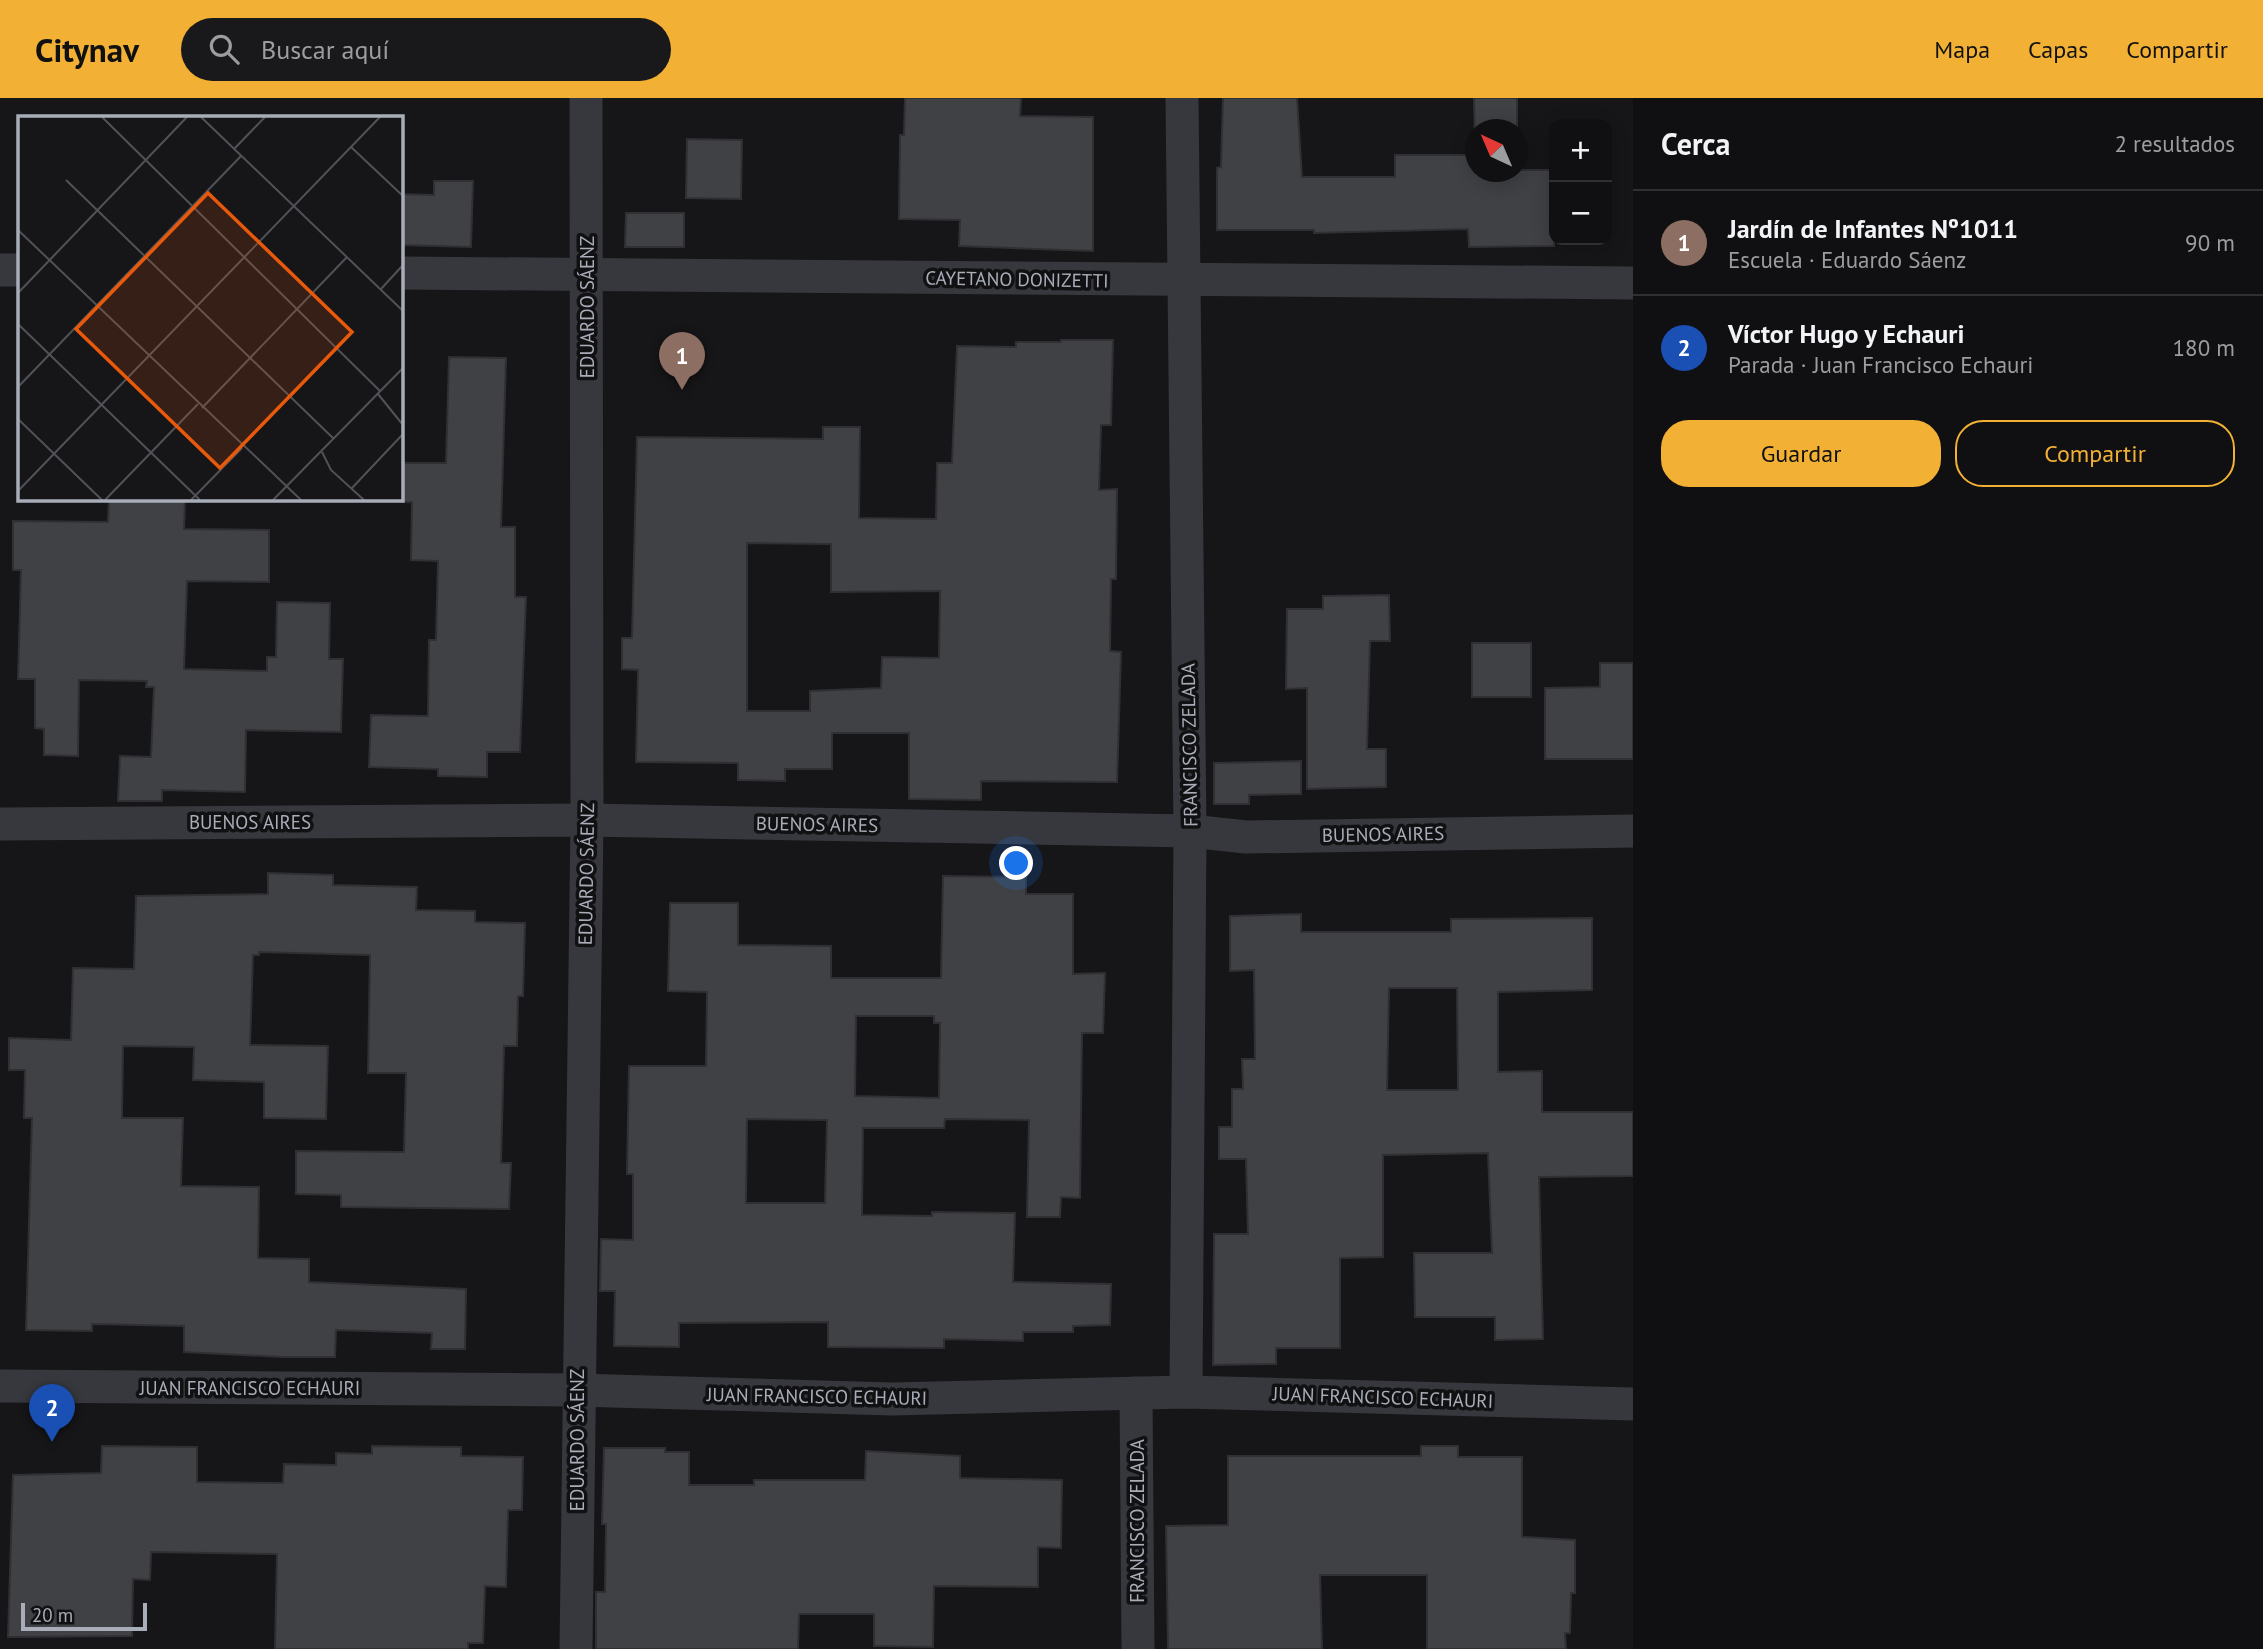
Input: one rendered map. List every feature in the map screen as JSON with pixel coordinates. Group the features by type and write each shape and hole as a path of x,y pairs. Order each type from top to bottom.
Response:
{"street":[{"name":"EDUARDO SÁENZ","path":"576,1649 587,820 586,98"},
{"name":"FRANCISCO ZELADA","path":"1182,98 1190,831 1186,1392"},
{"path":"0,270 18,270"},
{"name":"CAYETANO DONIZETTI","path":"402,273 1633,283"},
{"name":"BUENOS AIRES","path":"0,824 587,820 1190,831 1246,837 1633,831"},
{"name":"JUAN FRANCISCO ECHAURI","path":"0,1386 578,1390 892,1399 1186,1392 1633,1404"},
{"name":"FRANCISCO ZELADA","path":"1136,1393 1138,1649"}],"building":[{"path":"905,98 1021,98 1020,116 1093,117 1093,251 959,246 960,220 899,219 900,135 904,135"},
{"path":"1223,98 1297,98 1302,177 1395,177 1395,155 1465,155 1465,182 1528,182 1528,170 1549,170 1549,245 1554,246 1469,247 1468,229 1314,233 1314,230 1217,230 1217,168 1221,167"},
{"path":"1474,98 1517,98 1517,119 1474,119"},
{"path":"687,139 742,140 741,199 686,198"},
{"path":"434,181 473,181 471,247 402,245 402,194 434,195"},
{"path":"626,213 684,213 684,247 625,247"},
{"path":"1113,340 1111,425 1101,425 1099,490 1117,489 1116,579 1111,579 1110,651 1121,652 1117,782 981,781 981,800 909,799 909,733 832,733 832,769 785,769 785,781 738,780 738,763 636,762 638,670 622,669 622,638 632,638 637,437 823,439 823,427 860,427 859,518 936,519 937,463 952,463 957,346 1016,347 1016,342","holes":["747,543 831,544 831,592 940,591 939,658 882,657 881,688 810,691 810,711 747,711"]},
{"path":"449,357 506,358 501,527 515,527 515,597 526,597 520,752 487,752 487,777 438,776 438,769 369,767 371,715 428,716 429,640 436,640 438,561 411,560 412,502 401,502 402,463 446,463"},
{"path":"109,500 185,500 184,529 269,530 269,582 187,581 184,669 267,671 267,657 276,657 277,602 330,603 329,659 343,659 341,732 246,730 245,792 162,790 162,801 118,801 120,756 151,757 154,687 146,687 147,681 79,680 78,756 44,755 44,729 35,728 35,679 18,679 21,570 13,570 13,521 108,522"},
{"path":"1389,595 1390,641 1370,641 1367,749 1386,749 1386,787 1307,789 1307,688 1286,689 1287,609 1323,609 1323,596"},
{"path":"1472,643 1531,643 1531,697 1472,697"},
{"path":"1600,663 1633,663 1633,759 1545,759 1545,688 1600,687"},
{"path":"1301,761 1301,794 1249,795 1249,804 1214,804 1214,763"},
{"path":"268,873 333,875 333,885 417,887 416,910 475,911 475,922 525,923 523,996 518,996 517,1046 504,1046 501,1163 511,1163 509,1209 341,1207 341,1195 296,1194 296,1151 404,1152 406,1073 368,1073 370,955 259,952 259,955 253,955 250,1045 328,1046 326,1119 264,1118 264,1082 193,1080 194,1047 123,1046 122,1118 183,1118 181,1186 259,1187 258,1258 309,1259 309,1282 466,1289 465,1349 431,1349 432,1333 336,1330 335,1357 282,1357 184,1352 184,1326 92,1324 92,1331 26,1330 32,1118 24,1118 25,1070 9,1070 9,1038 71,1040 73,968 134,969 136,896 268,894"},
{"path":"943,876 1026,877 1026,894 1073,894 1073,974 1105,973 1103,1033 1082,1033 1080,1198 1061,1197 1060,1217 1027,1217 1029,1120 945,1119 944,1128 863,1128 862,1215 1015,1213 1013,1282 1111,1284 1110,1325 1073,1326 1073,1332 1023,1332 1023,1341 944,1339 944,1348 828,1347 828,1322 679,1323 679,1347 614,1346 615,1291 600,1291 601,1239 633,1240 633,1174 627,1174 629,1066 706,1066 707,992 668,991 670,903 738,903 738,945 831,946 831,978 941,978","holes":["856,1016 934,1016 934,1023 940,1023 939,1098 855,1096","747,1119 827,1120 825,1203 746,1203"]},
{"path":"1301,914 1301,932 1451,932 1451,919 1592,918 1592,990 1498,992 1498,1072 1542,1071 1542,1112 1633,1112 1633,1176 1539,1177 1543,1339 1495,1340 1495,1317 1415,1317 1414,1253 1492,1253 1488,1153 1383,1155 1383,1257 1340,1258 1340,1348 1276,1348 1276,1364 1213,1365 1214,1234 1248,1234 1246,1159 1219,1159 1219,1127 1232,1127 1232,1089 1243,1089 1242,1059 1255,1059 1254,970 1230,971 1230,916","holes":["1389,988 1457,988 1458,1090 1387,1090"]},
{"path":"102,1446 197,1447 197,1482 283,1483 284,1464 336,1465 336,1453 372,1454 372,1446 461,1447 461,1456 523,1457 522,1510 508,1510 506,1587 485,1586 483,1643 468,1643 468,1649 275,1649 277,1554 151,1552 150,1580 133,1579 132,1636 8,1637 13,1475 101,1473"},
{"path":"1421,1446 1458,1446 1458,1457 1522,1457 1522,1537 1575,1540 1575,1593 1571,1593 1570,1633 1565,1633 1566,1649 1427,1649 1427,1575 1320,1575 1322,1649 1168,1649 1166,1526 1228,1525 1228,1456 1421,1456"},
{"path":"604,1448 665,1448 665,1452 689,1452 689,1485 754,1485 754,1480 865,1480 866,1451 960,1456 960,1478 1062,1480 1061,1548 1038,1547 1038,1587 934,1586 933,1647 874,1646 874,1614 799,1614 798,1649 596,1649 596,1592 605,1592 606,1524 602,1524"}],"place":[{"name":"Jardín de Infantes Nº1011","path":"682,390"},
{"name":"Víctor Hugo y Echauri","path":"52,1442"}]}
